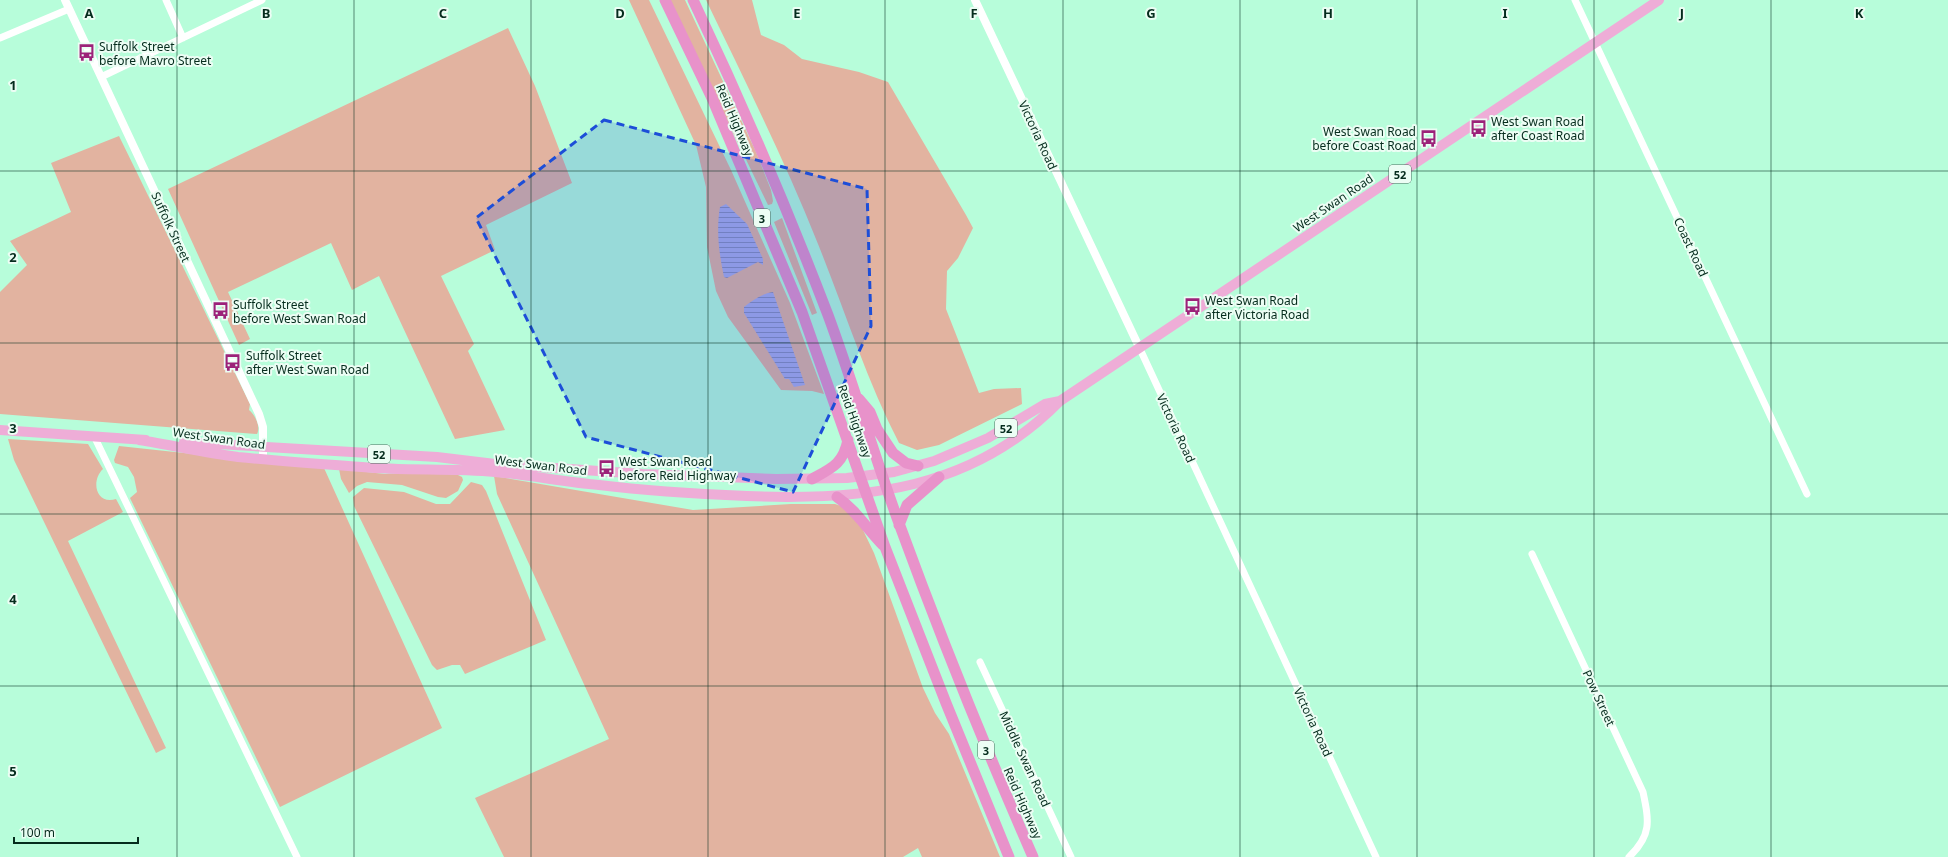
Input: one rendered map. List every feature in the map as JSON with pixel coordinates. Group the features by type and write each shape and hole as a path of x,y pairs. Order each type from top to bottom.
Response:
{"highway":[{"name":"Reid Highway","path":"665,0 712,98 802,312 885,547 946,703 1009,857"},
{"name":"Reid Highway","path":"693,0 735,88 789,217 829,318 900,525 984,745 1033,857"},
{"path":"856,396 870,412 877,429 893,453 906,463 918,466"},
{"path":"812,479 839,462 846,452 848,440"},
{"path":"900,525 906,505 939,477"},
{"path":"837,497 852,508 870,532 885,547"}],"main road":[{"name":"West Swan Road","path":"139,440 231,456 362,467 495,472 598,485 713,495 837,497 888,490 939,477 972,464 1008,444 1060,401 1140,349 1660,0"},
{"name":"West Swan Road","path":"0,430 139,440 263,446 332,452 437,457 495,464 643,474 812,479 882,475 918,466 966,449 1002,430 1045,404 1060,401"}],"street":[{"name":"Suffolk Street","path":"65,0 252,397 263,427 263,458"},
{"path":"166,0 183,38"},
{"path":"101,77 262,0"},
{"name":"Victoria Road","path":"975,0 1140,349 1376,857"},
{"name":"Coast Road","path":"1575,0 1807,494"},
{"path":"0,38 69,9"},
{"path":"94,436 296,857"},
{"name":"Pow Street","path":"1532,554 1643,792 1649,820 1641,846 1629,857"},
{"name":"Middle Swan Road","path":"980,662 1071,857"}],"highlighted area":[{"path":"604,120 867,189 871,326 793,492 586,437 476,218"}],"shaded area":[{"path":"629,0 649,0 731,170 790,303 824,394 812,391 781,390 728,317 716,291 707,247 706,187 696,145"},
{"path":"669,0 685,0 756,152 771,190 773,201 772,204 768,205"},
{"path":"706,0 752,0 761,35 784,45 802,59 859,72 888,82 973,228 958,258 947,271 946,309 979,393 994,389 1021,388 1022,404 939,445 917,450 899,443 866,370 818,244 792,182"},
{"path":"508,28 535,86 572,183 486,225 495,250 441,276 474,344 468,351 505,430 455,439 379,276 352,290 331,243 228,292 250,339 239,345 168,189"},
{"path":"119,136 250,404 249,410 258,424 257,434 0,414 0,292 27,265 10,241 71,212 51,163"},
{"path":"782,218 817,313 812,315 774,222"},
{"path":"8,439 88,444 103,469 99,474 96,485 99,495 109,500 116,499 123,512 68,541 166,748 156,753 14,460"},
{"path":"119,446 324,468 442,728 280,807 130,498 137,492 134,477 128,467 115,463 114,460"},
{"path":"339,469 385,474 429,472 458,475 462,477 463,480 458,491 446,498 438,497 402,485 367,482 357,486 349,493 341,479"},
{"path":"494,476 693,510 791,504 835,504 844,507 862,528 874,553 923,688 935,713 949,734 1000,857 922,857 918,848 903,857 504,857 475,798 609,739 497,494"},
{"path":"471,482 482,485 486,491 546,640 465,674 460,665 452,665 437,670 432,665 354,506 353,497 364,488 404,492 436,504 450,504"}],"water":[{"path":"726,204 747,224 763,259 763,265 758,262 727,278 724,277 722,268 718,233 720,207"},
{"path":"773,292 805,385 794,387 789,379 785,379 744,313 744,307 761,296"}],"place":[{"name":"Suffolk Street before Mavro Street","path":"86,53"},
{"name":"West Swan Road after Coast Road","path":"1478,128"},
{"name":"West Swan Road before Coast Road","path":"1429,138"},
{"name":"West Swan Road after Victoria Road","path":"1192,307"},
{"name":"Suffolk Street before West Swan Road","path":"220,311"},
{"name":"Suffolk Street after West Swan Road","path":"233,362"},
{"name":"West Swan Road before Reid Highway","path":"606,468"}]}
